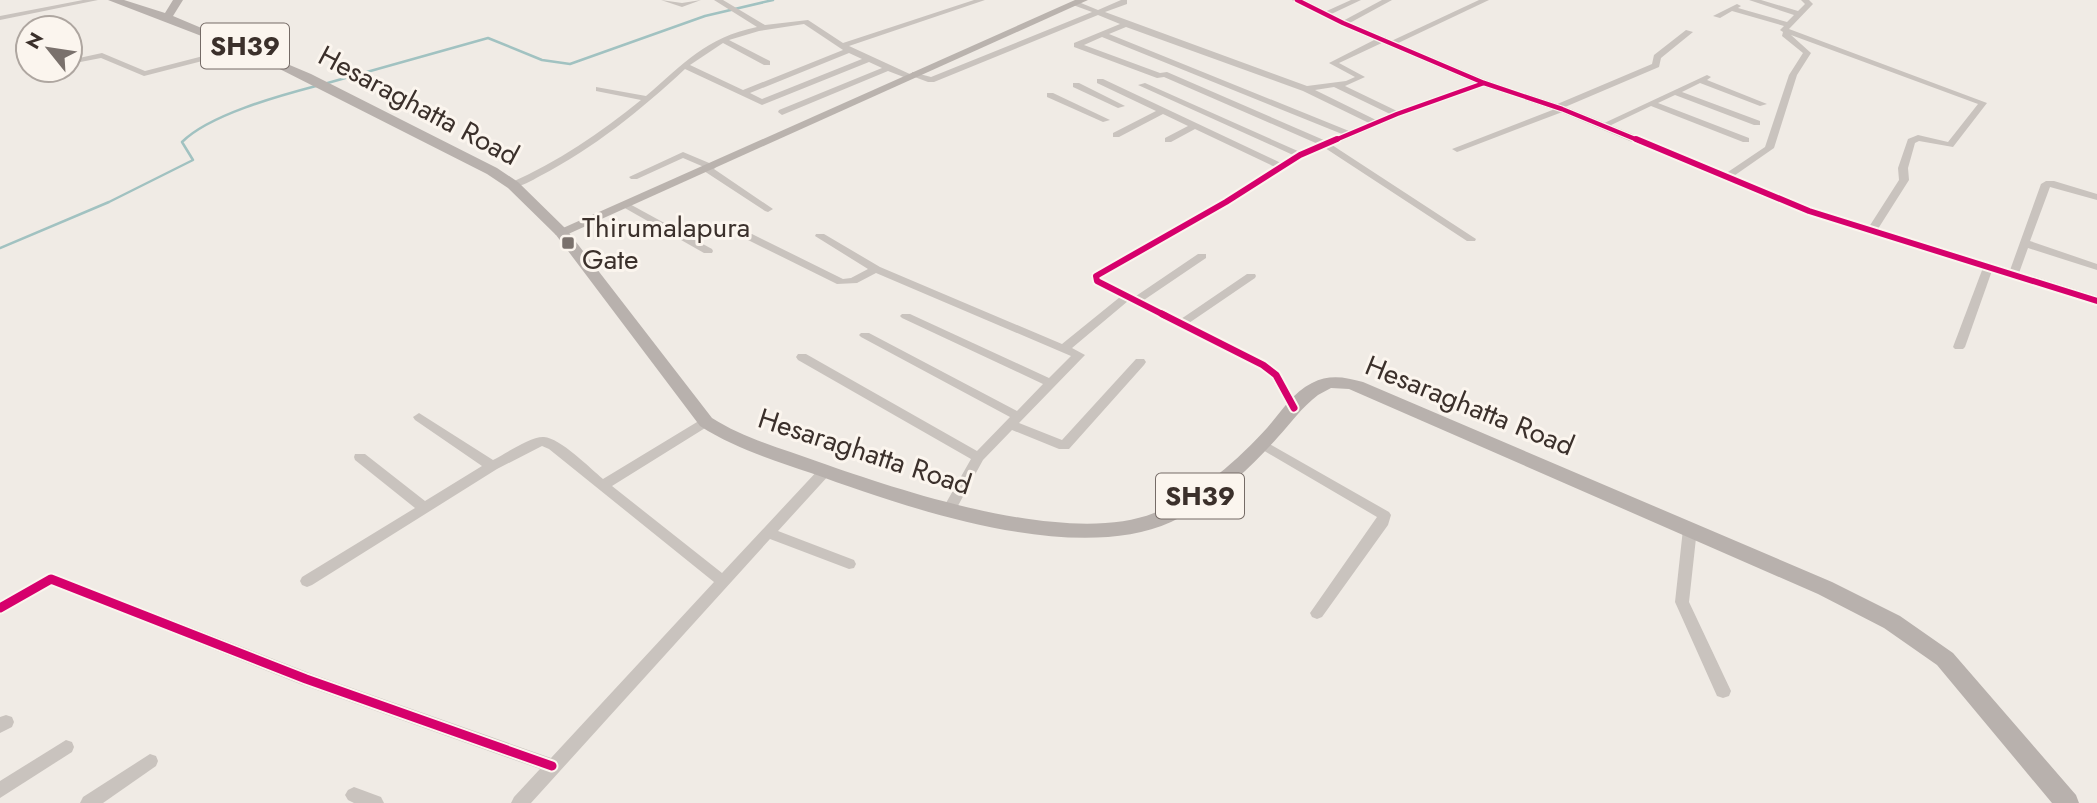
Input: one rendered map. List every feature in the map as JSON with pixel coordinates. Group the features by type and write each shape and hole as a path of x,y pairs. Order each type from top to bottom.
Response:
{"main road":[{"name":"Hesaraghatta Road","path":"113,0 168,16 246,47 492,171 513,185 561,232 706,422 728,436 915,503 1059,530 1118,530 1147,524 1186,506 1217,483 1261,443 1302,398 1328,383 1355,386 1385,396 1850,599 1892,622 1934,651 1967,683 2067,803"},
{"path":"168,16 178,0"}],"street":[{"path":"0,18 94,0"},
{"path":"665,0 682,5 697,0"},
{"path":"718,0 766,29"},
{"path":"743,93 846,48 981,0"},
{"path":"1297,0 1343,23 1484,83 1604,125 1809,211 2014,272 2097,300"},
{"path":"1324,14 1357,0"},
{"path":"1343,23 1388,0"},
{"path":"1306,89 1333,83 1348,83 1362,77 1333,63 1485,0"},
{"path":"1717,16 1752,0 1799,14"},
{"path":"1786,27 1809,4 1805,0"},
{"path":"561,232 1079,2 1126,24 1306,89 1376,123"},
{"path":"513,185 547,171 648,99 685,66 723,40 804,22 846,48 888,68 931,80 1124,2"},
{"path":"1733,9 1983,103 1950,145 1918,138 1911,141 1903,168 1905,180 1872,230"},
{"path":"1126,24 1077,45 1162,75 1325,144 1471,239"},
{"path":"1725,178 1769,148 1793,75 1806,57 1804,49 1788,37 1786,27"},
{"path":"1457,149 1560,108 1656,65 1657,57 1689,32"},
{"path":"1102,34 1349,134"},
{"path":"723,40 767,63"},
{"path":"84,59 102,55 144,74 246,47"},
{"path":"685,66 762,102 869,59"},
{"path":"1124,93 1183,65"},
{"path":"782,112 888,68"},
{"path":"1604,125 1703,79 1763,104"},
{"path":"1100,81 1282,167"},
{"path":"1333,83 1397,114"},
{"path":"1294,408 1276,375 1263,365 1097,281 1096,276 1300,155 1397,114 1484,83"},
{"path":"1076,85 1121,106"},
{"path":"1142,85 1300,155"},
{"path":"1072,105 1112,87"},
{"path":"599,89 648,99"},
{"path":"1675,92 1756,123"},
{"path":"1050,95 1106,120"},
{"path":"1651,103 1746,140"},
{"path":"1116,135 1163,111"},
{"path":"1168,140 1196,125"},
{"path":"634,177 683,155 709,168 768,209"},
{"path":"2014,272 2046,184 2097,197"},
{"path":"626,205 708,251"},
{"path":"748,236 841,282 853,281 876,269"},
{"path":"820,236 876,269 1079,355 978,457 949,510"},
{"path":"2025,243 2097,267"},
{"path":"1063,349 1131,298 1202,256"},
{"path":"1959,347 1989,265"},
{"path":"1181,324 1251,276"},
{"path":"906,316 1050,383"},
{"path":"865,335 1064,446 1140,362"},
{"path":"802,357 978,457"},
{"path":"419,417 492,466"},
{"path":"603,485 706,422"},
{"path":"307,581 492,466 544,441 554,446 722,581"},
{"path":"1261,443 1384,515 1383,521 1317,613"},
{"path":"360,457 424,508"},
{"path":"520,803 825,471"},
{"path":"1690,529 1682,601 1723,691"},
{"path":"768,533 849,564"},
{"path":"0,608 51,579 306,679 552,766"},
{"path":"0,790 66,747"},
{"path":"89,803 150,761"},
{"path":"355,795 375,803"}],"waterway":[{"path":"324,84 488,38 542,60 570,64 705,16 773,0"},
{"path":"0,248 109,202 193,160 182,142 209,123 245,108 316,86"}],"cycle path":[{"path":"1297,0 1343,23 1484,83 1562,109 1809,211 2097,301"},
{"path":"1294,408 1276,375 1263,365 1097,281 1096,276 1226,202 1300,155 1397,114 1484,83"},
{"path":"0,608 51,579 306,679 552,766"}],"place":[{"name":"Thirumalapura Gate","path":"568,243"}]}
